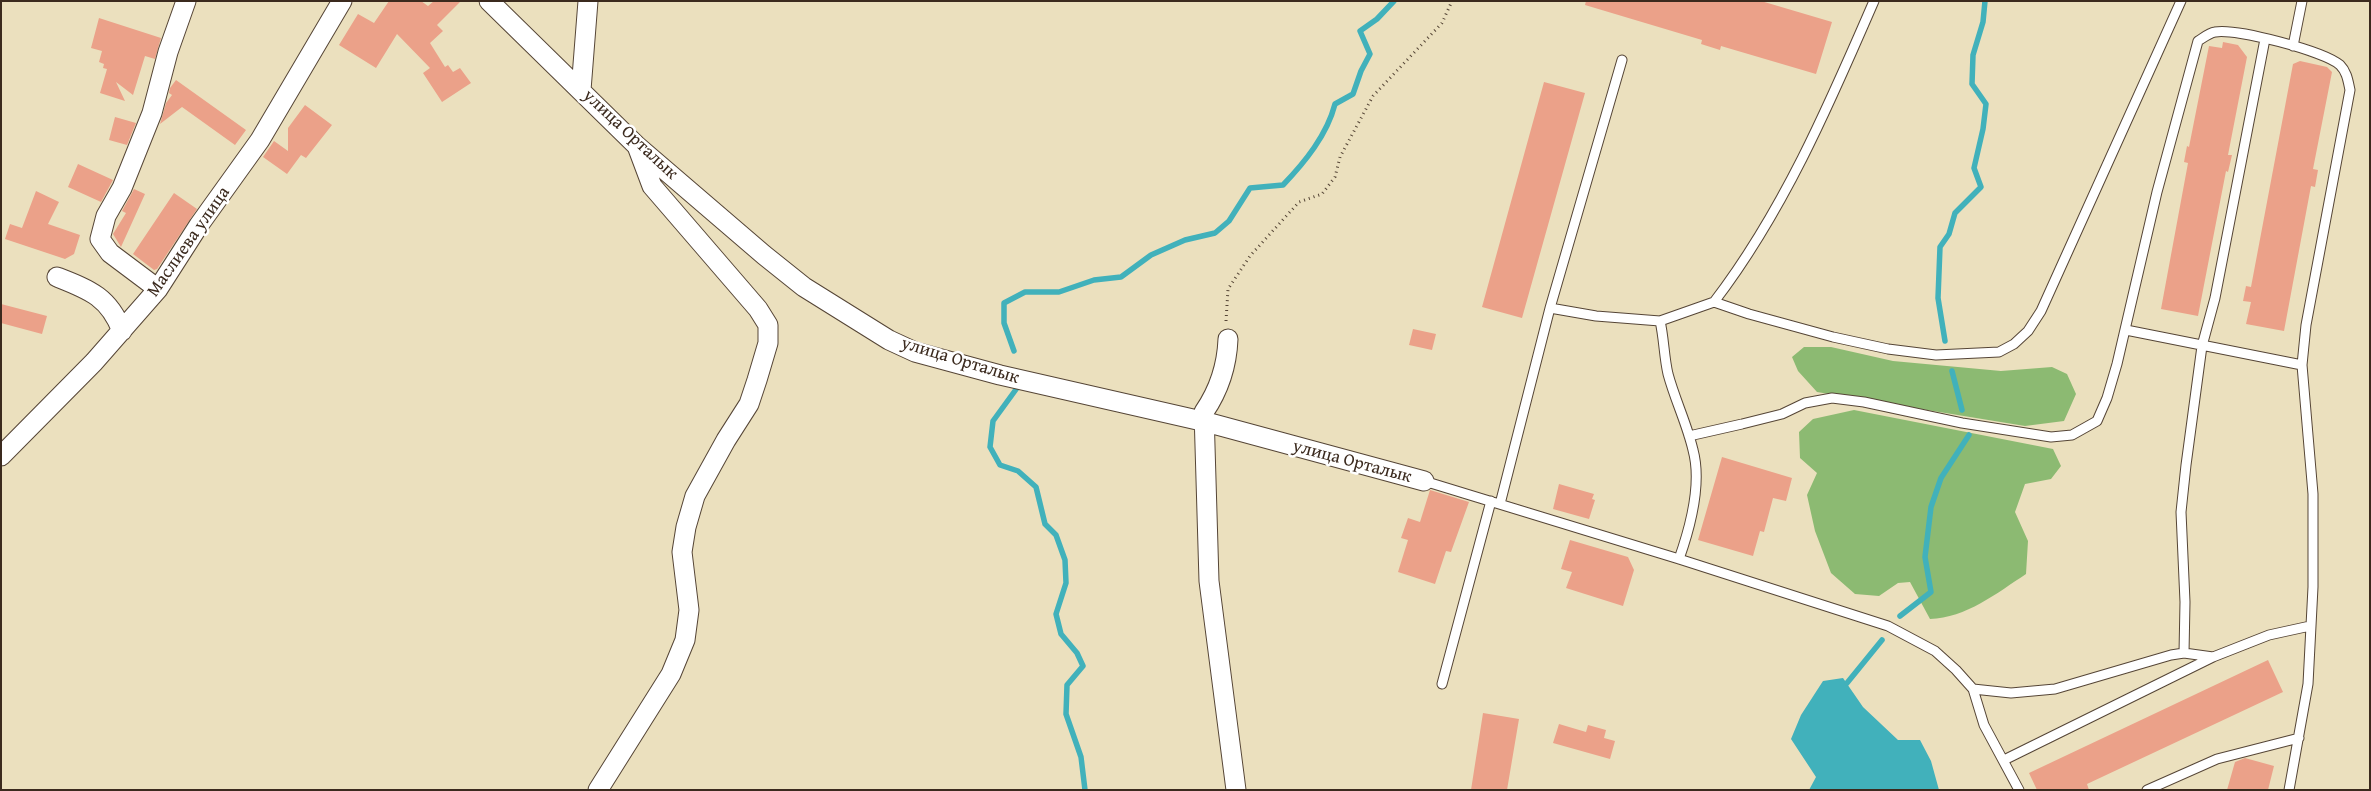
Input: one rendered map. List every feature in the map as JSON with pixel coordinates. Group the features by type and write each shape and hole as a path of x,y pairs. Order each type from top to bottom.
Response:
{"street":[{"path":"158,289 110,253 100,238 106,216 122,188 152,113 168,52 186,1"},
{"name":"улица Орталык","path":"489,1 637,146 804,287 889,340 915,352 1000,375 1206,422 1424,481"},
{"path":"581,90 588,1"},
{"name":"Маслиева улица","path":"1,456 122,332 158,289 199,225 260,140 339,3"},
{"path":"598,790 671,674 680,654 689,610 682,552 686,527 695,496 726,440 749,404 768,343 768,325 758,309 652,186 637,146"},
{"path":"57,277 100,296 110,307 122,332"},
{"path":"1228,339 1228,356 1214,398 1204,412 1206,422 1209,582 1236,790"}],"lane":[{"path":"1714,302 1774,321 1888,349 1936,354 1966,354 1999,352 2014,344 2028,331 2040,311 2181,1"},
{"path":"2292,46 2302,1"},
{"path":"1550,308 1596,316 1660,321 1714,302 1736,273 1777,208 1872,2"},
{"path":"1689,436 1782,414 1805,403 1832,398 2024,433 2051,437 2072,435 2097,420 2107,398 2126,330 2157,192 2198,41 2213,32 2238,32 2317,52 2331,58 2347,75 2350,90 2306,325 2302,365 2313,494 2313,587 2308,684 2289,790"},
{"path":"2184,653 2186,602 2181,512 2202,346 2215,298 2265,39"},
{"path":"1500,504 1550,308 1622,60"},
{"path":"1660,321 1668,372 1694,452 1695,480 1689,530 1679,559"},
{"path":"2126,330 2302,365"},
{"path":"1424,481 1679,559 1888,626 1935,651 1973,689 1984,725 2019,790"},
{"path":"1442,684 1491,501"},
{"path":"2004,760 2213,657 2268,635 2310,626"},
{"path":"1973,689 2011,693 2055,689 2184,653 2213,657"},
{"path":"2147,790 2217,759 2299,738"}],"path":[{"path":"1228,339 1225,312 1228,289 1250,256 1299,202 1322,194 1335,177 1340,157 1373,96 1442,23 1452,1"}],"green space":[{"path":"1804,347 1831,347 1893,361 2001,371 2052,367 2067,374 2076,394 2064,421 2025,426 1817,392 1798,371 1792,357"},
{"path":"1854,410 2053,449 2061,466 2051,479 2025,484 2015,512 2028,541 2026,574 1969,609 1943,618 1930,619 1910,582 1898,583 1879,596 1855,594 1831,573 1815,531 1807,495 1817,473 1800,458 1799,432 1813,419"}],"water":[{"path":"1843,678 1863,707 1898,740 1920,740 1931,761 1939,790 1809,790 1816,777 1791,739 1801,715 1823,681"}],"building":[{"path":"389,1 421,1 428,6 434,1 461,1 437,25 443,31 430,43 445,67 448,65 453,72 460,68 471,83 442,102 423,73 430,68 397,34 376,68 339,45 358,14 374,23"},
{"path":"1586,1 1761,1 1832,22 1816,74 1721,46 1720,50 1701,44 1702,40 1585,5"},
{"path":"99,18 161,38 155,59 145,56 133,95 116,82 125,101 100,93 107,69 103,68 104,64 99,62 102,51 91,48"},
{"path":"2223,42 2238,45 2247,57 2228,155 2232,155 2228,172 2226,171 2198,316 2161,309 2188,163 2184,162 2187,146 2189,147 2209,46 2222,48"},
{"path":"2300,61 2327,67 2332,72 2313,169 2318,170 2315,187 2311,186 2284,331 2246,324 2251,302 2243,301 2246,286 2251,287 2293,64"},
{"path":"176,80 246,130 235,145 182,107 160,124 166,103 172,95 169,93 170,88"},
{"path":"1544,82 1585,93 1522,318 1482,307"},
{"path":"305,105 332,125 306,158 301,155 287,174 263,157 274,141 288,151 288,128"},
{"path":"115,117 136,123 127,145 109,140"},
{"path":"78,164 113,180 101,202 68,187"},
{"path":"134,189 145,194 121,247 113,234 126,213 122,211"},
{"path":"36,191 59,202 48,224 80,235 74,254 65,259 5,239 10,224 22,228"},
{"path":"174,193 197,209 157,269 154,270 133,254"},
{"path":"1,304 47,316 42,334 1,323"},
{"path":"1413,329 1436,334 1432,350 1409,345"},
{"path":"1722,457 1792,478 1786,501 1773,498 1764,532 1760,531 1753,556 1698,540"},
{"path":"1559,484 1594,494 1592,499 1595,500 1589,519 1553,509"},
{"path":"1430,490 1469,502 1451,552 1446,551 1435,584 1398,572 1408,540 1401,538 1408,518 1420,522"},
{"path":"1570,540 1628,557 1634,570 1623,606 1566,588 1572,572 1561,569"},
{"path":"2268,660 2283,692 2087,784 2089,790 2037,790 2029,773"},
{"path":"1483,713 1519,719 1507,790 1471,790"},
{"path":"1559,724 1586,732 1588,725 1606,730 1604,738 1615,741 1610,759 1553,743"},
{"path":"2245,758 2274,766 2268,790 2227,790 2235,762"}],"waterway":[{"path":"1014,351 1004,323 1004,303 1025,292 1059,292 1094,280 1121,277 1151,255 1185,240 1215,233 1229,221 1250,188 1283,185 1314,148 1327,126 1335,104 1353,94 1361,71 1370,54 1360,31 1377,19 1394,1"},
{"path":"1945,341 1938,298 1940,247 1949,234 1955,213 1981,187 1974,168 1983,129 1986,104 1972,84 1973,55 1983,22 1985,1"},
{"path":"1952,371 1962,410"},
{"path":"1017,388 993,421 990,447 1000,465 1018,471 1036,487 1045,524 1056,535 1065,560 1066,583 1056,614 1061,634 1077,653 1083,666 1067,685 1066,714 1081,757 1085,790"},
{"path":"1900,616 1931,592 1925,557 1931,507 1941,478 1969,435"},
{"path":"1847,683 1882,640"}]}
